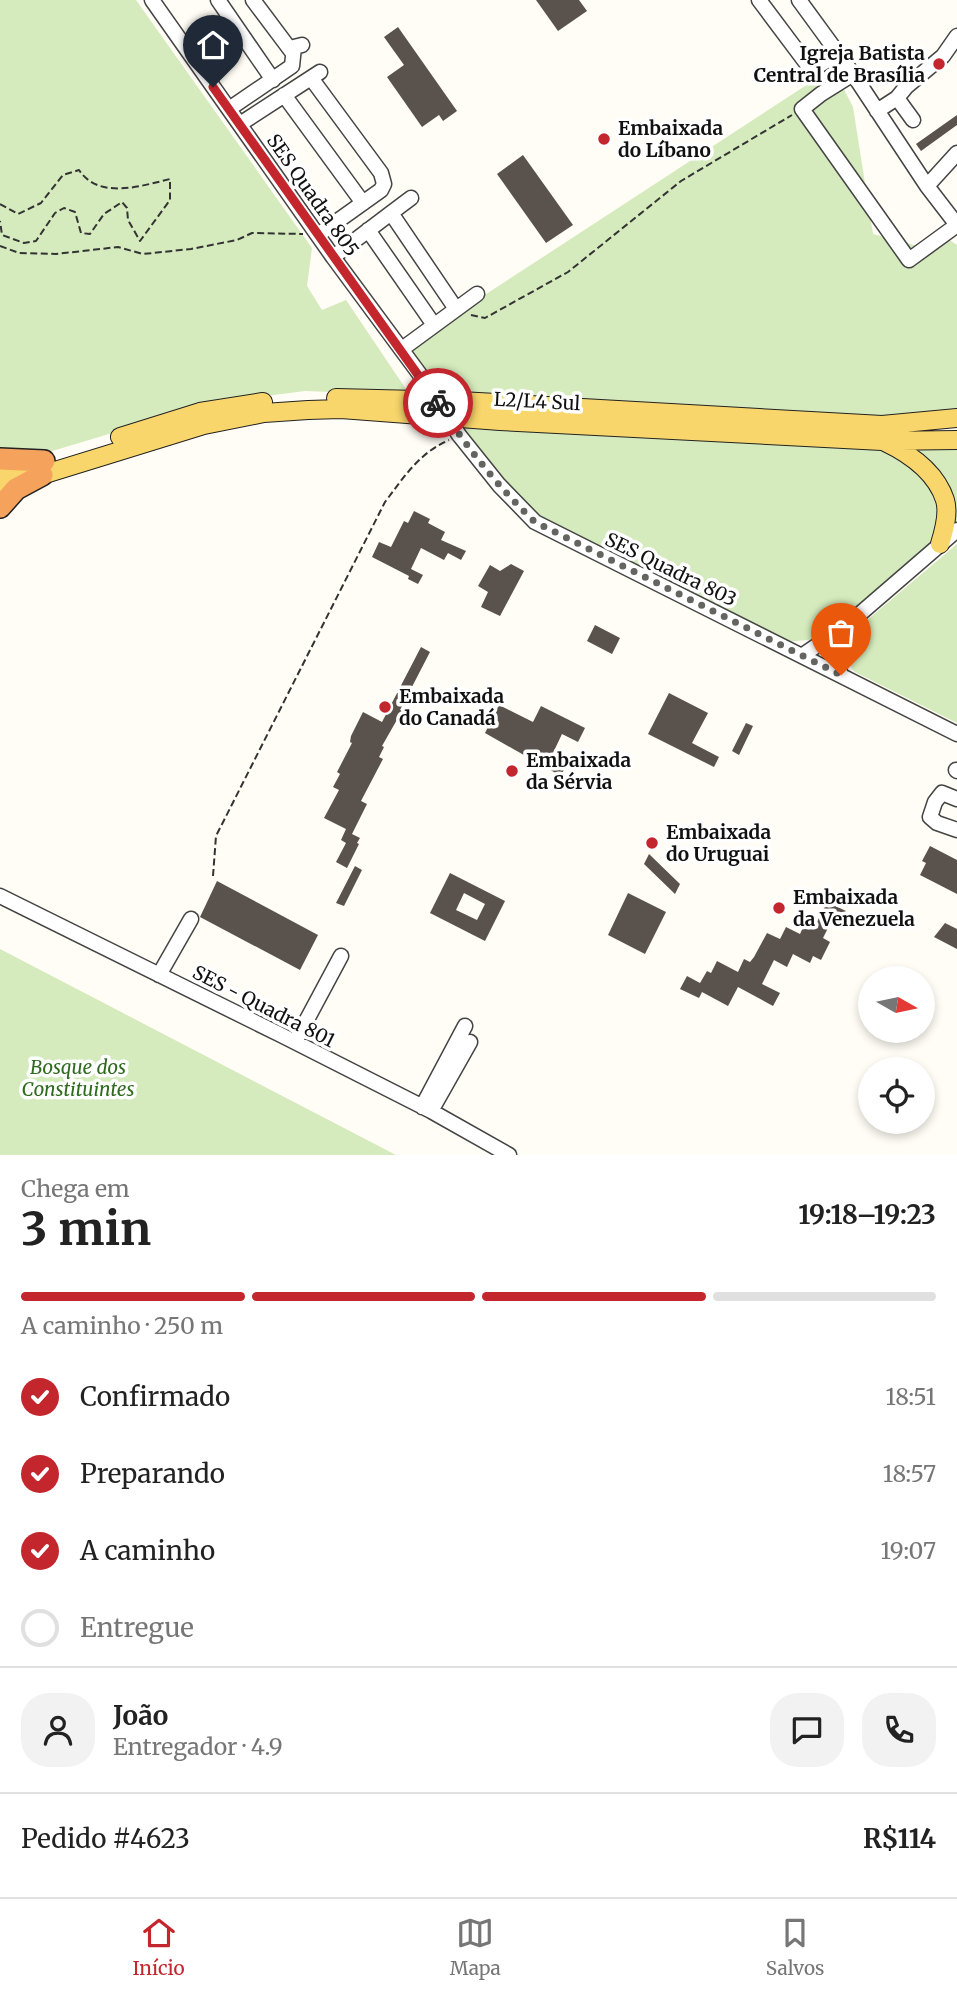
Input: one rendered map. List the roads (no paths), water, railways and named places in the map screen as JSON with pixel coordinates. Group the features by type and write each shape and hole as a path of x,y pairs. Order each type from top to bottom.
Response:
{"highway":[{"path":"0,459 43,468"},
{"path":"0,507 16,489 43,468"}],"main road":[{"name":"L2/L4 Sul","path":"0,488 43,468 200,412 257,402 298,399 460,401 881,425 957,418"},
{"name":"L2/L4 Sul","path":"0,475 43,468 204,425 264,413 307,410 882,441 957,440"},
{"path":"882,441 904,451 932,475 946,501 945,527 940,544"}],"street":[{"name":"SES Quadra 805","path":"152,0 333,257 421,376"},
{"path":"218,0 273,80"},
{"path":"229,109 292,66 297,48 253,0"},
{"path":"759,0 810,68 814,69 837,54"},
{"path":"799,0 853,74 927,186 957,225 909,260 802,109 853,74"},
{"path":"877,111 897,98 943,56 957,36"},
{"path":"240,124 316,75 383,177 381,190 318,235"},
{"path":"284,95 363,203"},
{"path":"897,98 914,120"},
{"path":"927,186 950,167 957,153"},
{"path":"333,257 411,198"},
{"path":"391,213 456,309"},
{"path":"368,230 434,325"},
{"path":"401,349 477,294"},
{"name":"SES Quadra 803","path":"421,376 459,435 508,496 535,522 957,734"},
{"path":"809,659 957,530"},
{"path":"776,643 832,638"},
{"path":"832,638 841,675"},
{"path":"957,799 942,793 935,802 930,817 937,823 957,831"},
{"name":"SES - Quadra 801","path":"0,896 427,1109 509,1155"},
{"path":"159,975 191,919"},
{"path":"295,1042 341,956"},
{"path":"427,1109 465,1026"},
{"path":"427,1109 470,1042"}],"place":[{"name":"Igreja Batista Central de Brasília","path":"939,64"},
{"name":"Embaixada do Líbano","path":"604,139"},
{"name":"Embaixada do Canadá","path":"385,707"},
{"name":"Embaixada da Sérvia","path":"512,771"},
{"name":"Embaixada do Uruguai","path":"652,843"},
{"name":"Embaixada da Venezuela","path":"779,908"}],"park label":[{"name":"Bosque dos Constituintes","path":"78,1078"}]}
